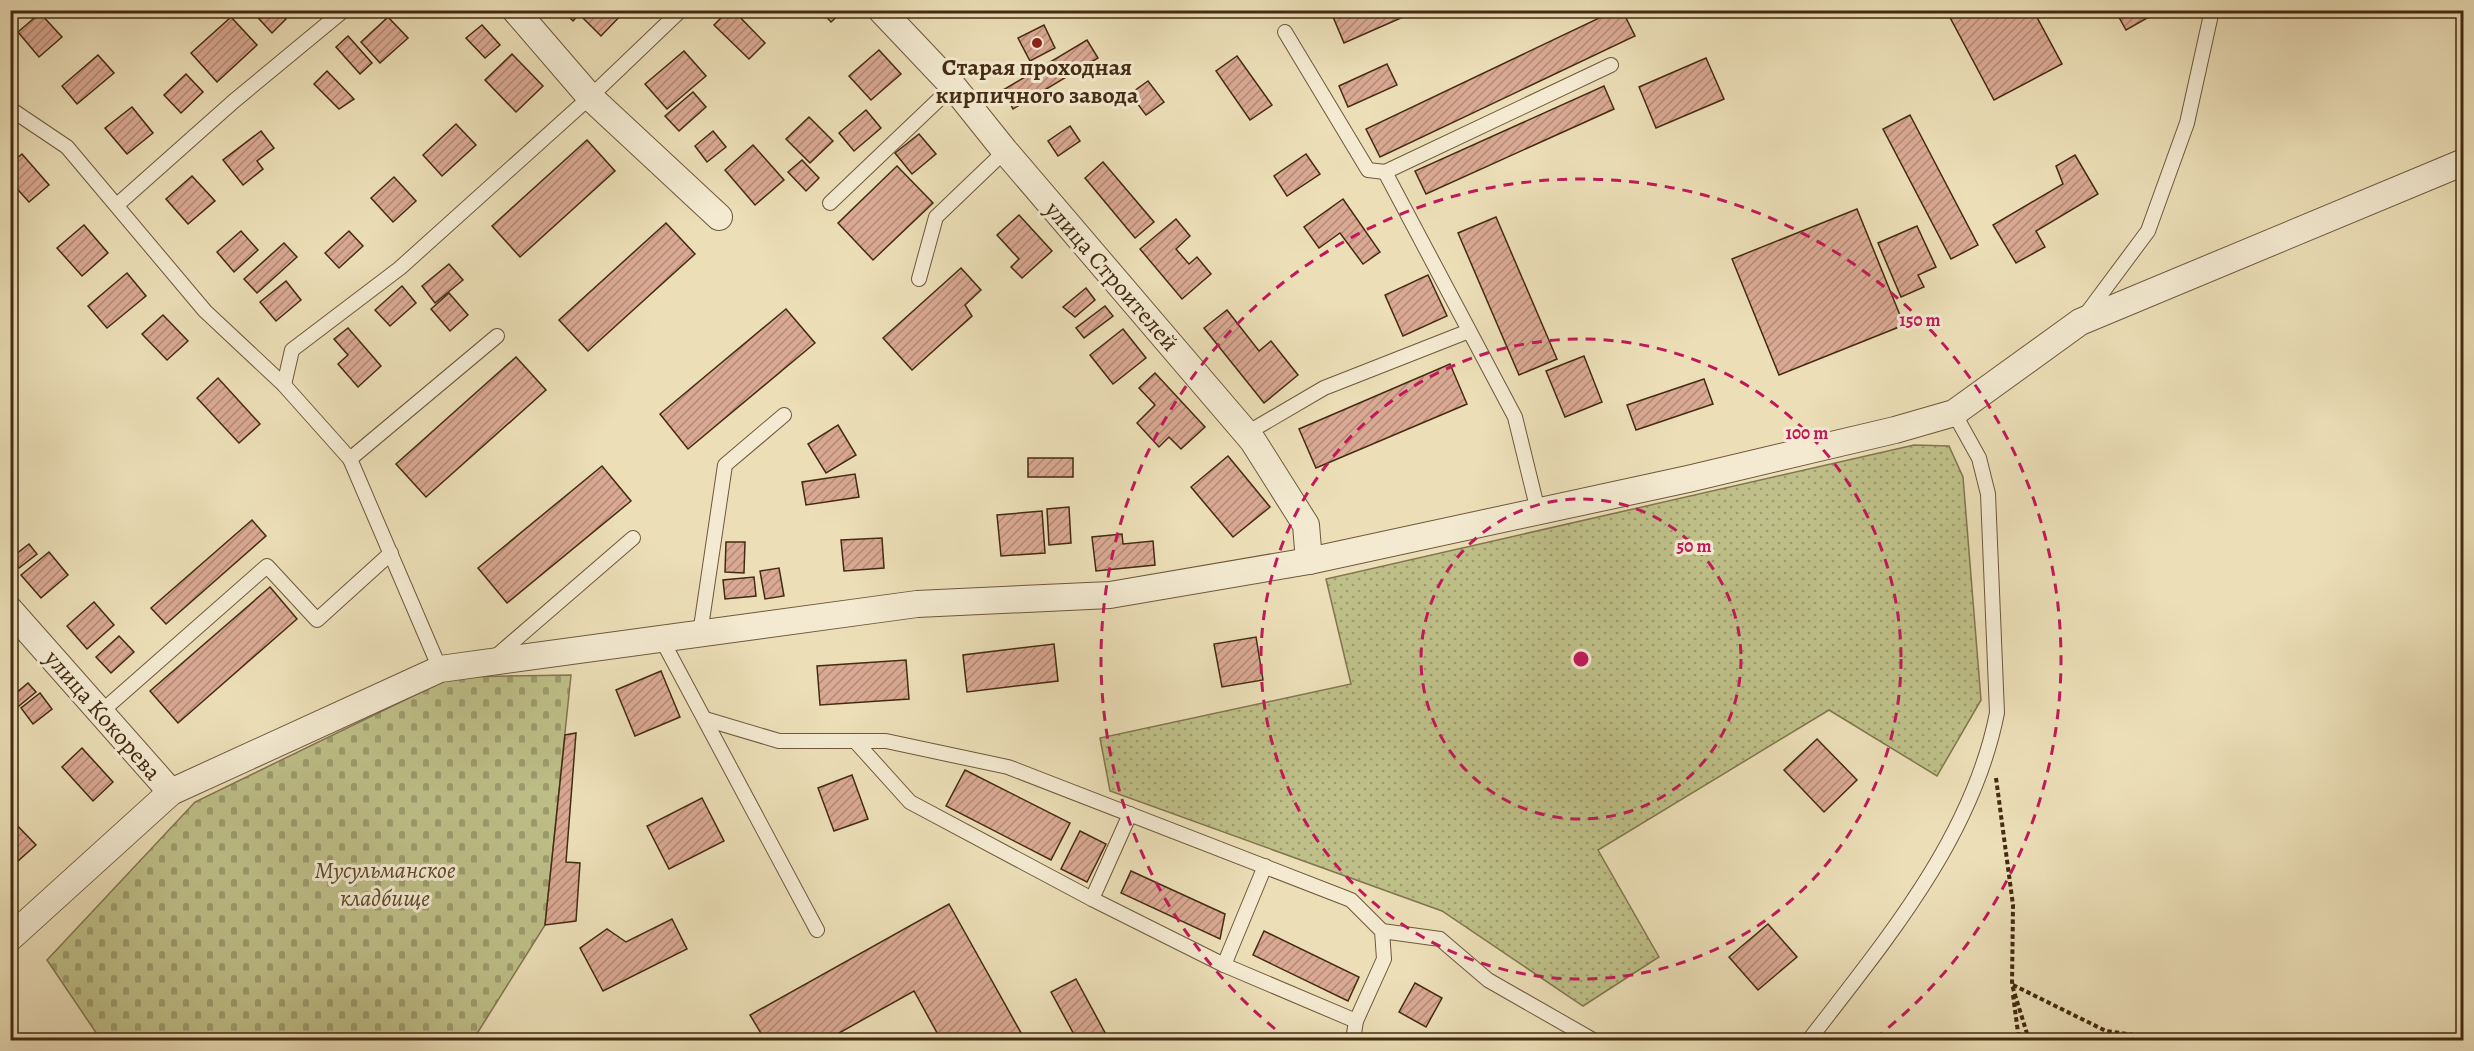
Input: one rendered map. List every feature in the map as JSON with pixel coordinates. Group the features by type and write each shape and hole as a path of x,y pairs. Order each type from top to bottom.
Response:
{"street":[{"path":"515,10 590,97 719,217"},
{"name":"улица Строителей","path":"881,10 953,86 1005,152 1246,433 1306,525 1310,561"},
{"path":"10,938 171,792 440,669 916,604 1110,596 1310,561 1872,436 1954,413 2080,322 2463,162"},
{"name":"улица Кокорева","path":"10,610 171,792"}],"lane":[{"path":"117,205 234,101 344,10"},
{"path":"284,385 292,350 400,268 590,97 681,10"},
{"path":"2080,322 2148,231 2187,123 2212,10"},
{"path":"1285,32 1368,170 1385,172 1611,65"},
{"path":"830,203 953,86"},
{"path":"10,106 12,110 67,147 205,311 284,385 350,459 440,669"},
{"path":"919,279 936,217 1005,152"},
{"path":"1385,172 1515,417 1538,511"},
{"path":"1246,433 1324,388 1469,331"},
{"path":"350,459 497,336"},
{"path":"1809,1041 1930,876 1980,778 1991,742 1997,713 1988,494 1979,458 1954,413"},
{"path":"700,634 725,465 784,415"},
{"path":"488,663 633,538"},
{"path":"100,712 267,566 317,620 391,553"},
{"path":"662,640 817,930"},
{"path":"705,719 779,741 886,741 1008,767 1351,900 1382,931 1440,939 1488,980 1593,1041"},
{"path":"855,741 910,802 1092,899 1224,965 1356,1021"},
{"path":"1092,899 1130,814"},
{"path":"1224,965 1265,866"},
{"path":"1353,1041 1356,1021 1384,959 1382,931"}],"path":[{"path":"1996,777 2013,905 2012,985 2019,1041"},
{"path":"2012,985 2029,1041"},
{"path":"2012,985 2106,1030 2170,1041"}],"green space":[{"path":"1914,445 1949,446 1963,477 1981,700 1937,776 1829,710 1598,850 1659,957 1583,1006 1442,911 1110,791 1100,738 1351,684 1326,579"},
{"name":"Мусульманское кладбище","path":"571,675 545,925 473,1040 101,1040 47,960 195,802 452,677"}],"building":[{"path":"251,10 278,10 286,19 272,33"},
{"path":"562,10 583,10 573,21"},
{"path":"589,10 626,10 601,36 582,17"},
{"path":"729,10 733,10 765,43 749,59 714,25"},
{"path":"820,10 844,10 831,22"},
{"path":"1335,10 1419,10 1344,43 1331,12"},
{"path":"1616,10 1622,10 1635,36 1380,157 1366,129"},
{"path":"1946,10 2033,10 2062,64 1994,100"},
{"path":"2115,10 2154,10 2156,13 2126,30"},
{"path":"40,13 62,37 39,57 18,32"},
{"path":"231,17 257,45 217,82 191,53"},
{"path":"388,17 408,38 380,63 361,42"},
{"path":"482,25 500,45 485,58 466,38"},
{"name":"Старая проходная кирпичного завода","path":"1044,25 1055,48 1030,61 1018,38"},
{"path":"348,36 372,63 360,74 336,47"},
{"path":"1087,40 1098,58 1013,109 1003,90"},
{"path":"879,50 901,74 871,100 849,76"},
{"path":"684,51 706,76 667,109 645,84"},
{"path":"512,54 543,86 516,112 485,80"},
{"path":"98,55 114,73 77,104 62,86"},
{"path":"1237,56 1272,105 1250,120 1216,71"},
{"path":"1706,58 1724,99 1656,128 1639,87"},
{"path":"1387,64 1397,85 1348,107 1339,86"},
{"path":"327,71 354,99 339,109 314,84"},
{"path":"186,74 203,92 181,113 164,95"},
{"path":"1148,81 1164,102 1146,115 1130,94"},
{"path":"1604,86 1614,109 1426,194 1415,171"},
{"path":"693,92 706,107 679,131 665,116"},
{"path":"132,107 153,133 127,154 105,128"},
{"path":"866,110 881,128 854,151 839,133"},
{"path":"1910,115 1978,245 1951,259 1883,129"},
{"path":"809,117 833,141 810,163 786,139"},
{"path":"456,124 476,145 442,176 423,155"},
{"path":"1070,126 1080,141 1058,156 1048,141"},
{"path":"261,131 274,148 257,161 263,169 243,185 223,160"},
{"path":"713,131 726,147 707,162 695,146"},
{"path":"919,134 936,154 912,174 895,153"},
{"path":"587,140 615,171 520,257 492,226"},
{"path":"753,145 784,180 755,205 725,170"},
{"path":"22,154 49,185 29,202 10,181 10,164"},
{"path":"1306,154 1320,174 1287,196 1274,176"},
{"path":"2075,155 2098,194 2036,231 2045,247 2016,263 1993,225 2063,184 2056,166"},
{"path":"802,160 819,178 806,191 788,172"},
{"path":"1103,162 1154,222 1135,238 1085,178"},
{"path":"897,166 933,203 873,260 838,223"},
{"path":"192,176 215,201 188,224 166,199"},
{"path":"394,177 416,201 393,222 371,198"},
{"path":"1343,199 1380,252 1363,264 1340,233 1319,248 1304,227"},
{"path":"1857,209 1904,325 1779,375 1732,259"},
{"path":"1019,215 1052,251 1022,278 1011,267 1019,259 997,235"},
{"path":"1496,217 1557,359 1519,375 1458,233"},
{"path":"1176,219 1190,236 1176,249 1189,264 1197,257 1211,274 1182,299 1140,249"},
{"path":"666,223 695,254 588,351 559,320"},
{"path":"84,225 108,253 82,276 57,248"},
{"path":"1917,226 1936,267 1918,275 1924,287 1901,297 1878,243"},
{"path":"241,231 258,250 234,272 217,252"},
{"path":"349,231 363,246 339,268 325,253"},
{"path":"284,243 297,257 257,293 244,279"},
{"path":"449,264 463,280 435,303 422,286"},
{"path":"961,268 981,290 965,305 972,316 912,370 883,338"},
{"path":"127,273 146,296 107,328 88,306"},
{"path":"1428,275 1447,316 1403,336 1385,295"},
{"path":"286,281 301,300 276,321 260,302"},
{"path":"402,286 416,303 390,326 375,310"},
{"path":"1086,288 1095,300 1075,317 1063,307"},
{"path":"449,293 468,315 450,331 431,309"},
{"path":"1105,306 1113,316 1084,338 1076,328"},
{"path":"786,309 815,343 688,449 660,414"},
{"path":"1227,310 1259,351 1271,341 1298,375 1264,403 1204,328"},
{"path":"163,315 188,341 167,360 142,334"},
{"path":"348,328 381,366 358,387 338,364 348,355 334,339"},
{"path":"1123,329 1146,358 1113,384 1090,355"},
{"path":"1584,356 1602,402 1565,417 1546,371"},
{"path":"516,357 546,390 426,497 396,464"},
{"path":"1450,364 1467,404 1316,468 1299,429"},
{"path":"1155,373 1205,427 1181,449 1169,437 1159,447 1137,423 1155,405 1139,388"},
{"path":"218,378 260,424 239,443 197,398"},
{"path":"1704,379 1713,404 1636,430 1627,405"},
{"path":"838,425 856,455 826,473 808,444"},
{"path":"1228,456 1270,507 1233,537 1191,487"},
{"path":"1028,458 1073,458 1073,477 1028,477"},
{"path":"602,466 631,501 507,603 478,568"},
{"path":"855,474 859,497 806,505 802,482"},
{"path":"1069,507 1071,543 1049,545 1047,509"},
{"path":"1042,511 1045,553 1001,556 997,515"},
{"path":"252,520 266,536 166,624 151,608"},
{"path":"1122,534 1123,544 1153,541 1155,565 1096,571 1092,537"},
{"path":"882,538 884,568 844,571 841,540"},
{"path":"726,542 745,542 744,573 725,572"},
{"path":"29,544 37,554 19,568 11,558"},
{"path":"49,552 68,575 41,598 21,575"},
{"path":"779,568 784,596 765,599 760,571"},
{"path":"754,577 756,596 725,599 723,580"},
{"path":"270,587 297,619 178,723 150,691"},
{"path":"94,602 114,625 87,649 67,626"},
{"path":"119,636 134,652 111,673 96,657"},
{"path":"1256,637 1263,680 1222,687 1214,644"},
{"path":"1054,644 1058,681 967,692 963,655"},
{"path":"906,660 909,699 820,705 817,666"},
{"path":"661,671 680,717 635,736 616,690"},
{"path":"28,683 36,692 14,710 10,707 10,698"},
{"path":"40,693 52,709 33,724 21,708"},
{"path":"576,733 566,862 580,863 576,921 545,925 565,735"},
{"path":"1817,739 1857,780 1824,812 1784,770"},
{"path":"82,748 113,782 93,801 62,767"},
{"path":"965,770 1070,823 1051,860 946,806"},
{"path":"852,775 868,819 834,831 818,788"},
{"path":"702,798 724,841 669,869 647,826"},
{"path":"10,818 36,845 10,868"},
{"path":"1080,831 1106,844 1087,882 1061,869"},
{"path":"1131,871 1225,914 1220,939 1121,893"},
{"path":"949,904 1025,1040 941,1040 914,991 839,1033 843,1040 765,1040 750,1015"},
{"path":"672,919 687,949 603,991 580,948 607,929 626,942"},
{"path":"1768,924 1797,957 1758,990 1729,957"},
{"path":"1264,931 1359,977 1348,1001 1253,955"},
{"path":"1076,979 1109,1040 1077,1040 1051,992"},
{"path":"1415,983 1442,998 1426,1027 1399,1012"}],"place":[{"name":"Старая проходная кирпичного завода","path":"1037,43"}]}
